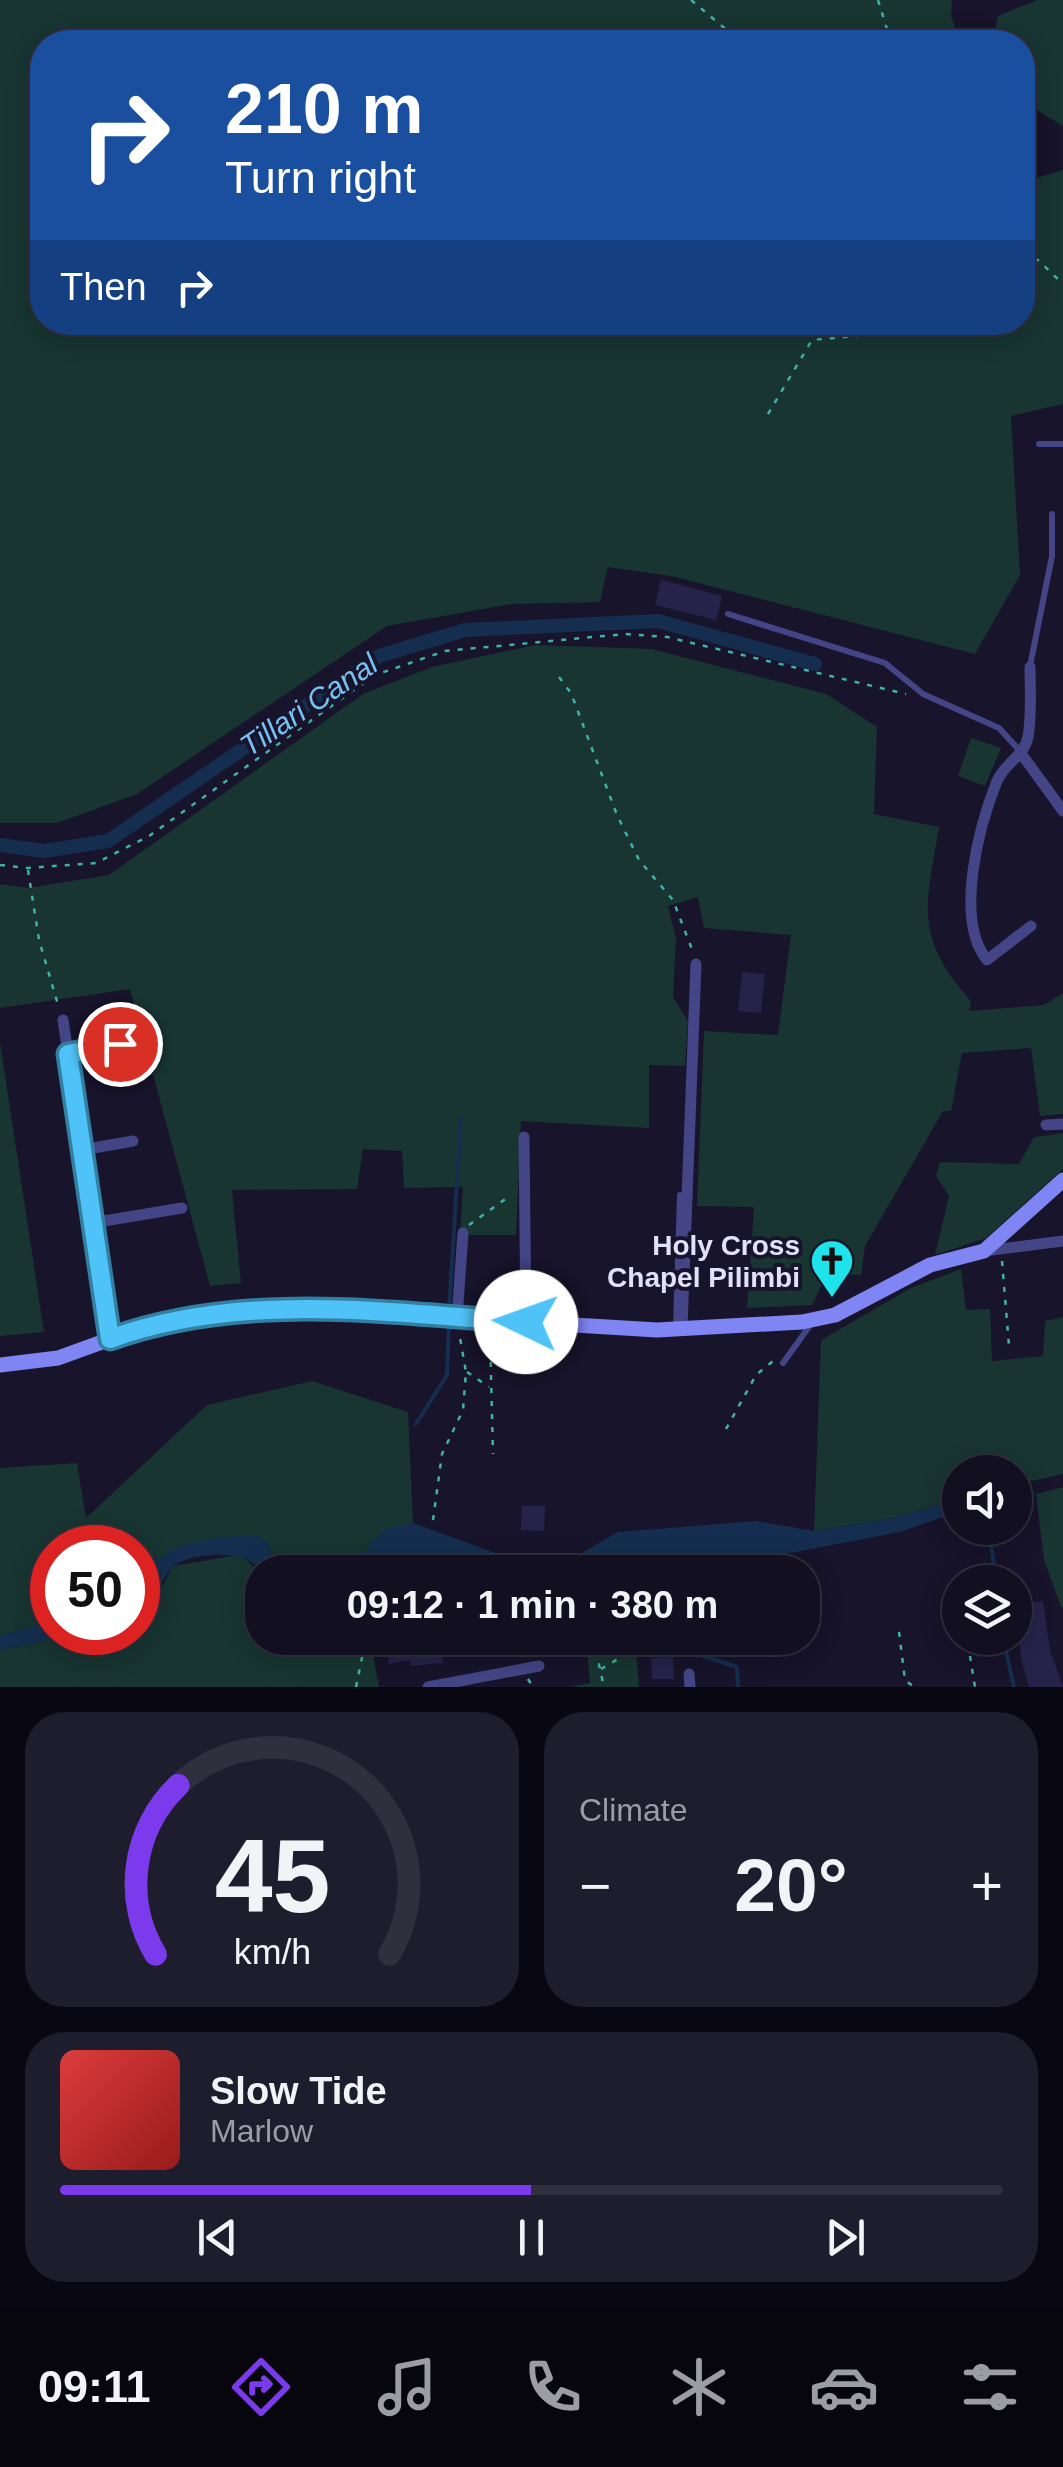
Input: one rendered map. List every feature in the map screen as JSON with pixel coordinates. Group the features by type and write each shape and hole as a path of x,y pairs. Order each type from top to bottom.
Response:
{"main road":[{"path":"0,1365 58,1358 152,1324 272,1307 679,1328 813,1320 834,1315 930,1265 984,1251 1063,1180"}],"street":[{"path":"1030,667 1028,741 998,777 968,908 976,947 986,960 1031,926"},
{"path":"1020,752 1063,810"},
{"path":"679,1328 696,964"},
{"path":"63,1020 110,1339"},
{"path":"68,1054 120,1044"},
{"path":"1046,1125 1063,1124"},
{"path":"524,1138 526,1322"},
{"path":"82,1150 133,1141"},
{"path":"92,1223 182,1208"},
{"path":"457,1318 463,1233"},
{"path":"984,1251 1063,1241"},
{"path":"428,1687 538,1666"}],"lane":[{"path":"1039,444 1063,444"},
{"path":"1030,667 1052,556 1052,514"},
{"path":"728,614 884,662 923,694 999,728 1020,752"},
{"path":"679,1328 680,1195"},
{"path":"784,1363 805,1339 813,1320"}],"path":[{"path":"691,0 727,30"},
{"path":"878,0 887,30"},
{"path":"1035,261 1063,284"},
{"path":"768,414 812,340 860,335"},
{"path":"0,864 27,868 96,863 149,836 375,675 445,650 625,634 667,637 898,694 923,694"},
{"path":"559,677 571,693 617,816 639,860 673,900 696,964"},
{"path":"27,868 39,940 63,1020"},
{"path":"463,1233 472,1219 525,1186"},
{"path":"1001,1250 1009,1346"},
{"path":"434,1520 442,1454 463,1410 466,1372 457,1318"},
{"path":"490,1320 493,1454"},
{"path":"726,1429 756,1375 785,1350"},
{"path":"466,1372 492,1389"},
{"path":"899,1632 905,1680 914,1687"},
{"path":"356,1687 363,1655"},
{"path":"597,1655 604,1687"},
{"path":"600,1670 625,1655"},
{"path":"970,1656 975,1687"}],"green space":[{"path":"0,0 952,0 951,16 956,30 30,30 30,335 1035,335 1035,178 1063,170 1063,404 1011,416 1020,575 975,654 671,576 608,567 600,602 512,604 387,626 137,794 57,823 0,823"},
{"path":"1037,0 1063,0 1063,126 1035,108 1035,30 995,30 998,16"},
{"path":"535,645 652,649 826,694 877,727 874,814 939,827 928,919 940,958 971,1001 969,1011 1044,1005 1063,993 1063,1114 1040,1116 1031,1048 962,1053 951,1111 943,1111 865,1246 861,1275 827,1274 812,1305 747,1308 754,1207 697,1206 704,1031 778,1035 791,935 704,928 698,897 668,906 676,939 673,997 688,1021 685,1066 649,1065 649,1128 521,1121 516,1235 460,1235 463,1187 404,1188 402,1151 363,1149 357,1189 232,1190 241,1283 210,1286 130,989 0,1008 0,884 28,888 109,875 363,694 432,667"},
{"path":"971,738 1001,748 985,786 958,776"},
{"path":"0,1042 44,1332 0,1336"},
{"path":"1063,1133 1063,1169 986,1238 935,1255 949,1196 936,1176 940,1162 1019,1164 1034,1137"},
{"path":"961,1269 966,1310 990,1309 992,1361 1043,1356 1045,1321 1063,1317 1063,1474 1032,1481 1032,1455 942,1455 942,1504 893,1518 814,1531 821,1340 911,1288"},
{"path":"312,1381 408,1412 413,1523 376,1540 363,1555 272,1555 267,1542 160,1562 160,1525 30,1525 30,1627 0,1636 0,1468 77,1463 86,1518 207,1405"},
{"path":"1063,1487 1061,1607 1044,1560 1036,1494"},
{"path":"238,1555 245,1559 245,1655 373,1655 379,1687 0,1687 0,1650 30,1644 30,1655 160,1655 160,1590 173,1566"},
{"path":"588,1655 636,1655 639,1687 570,1687 590,1683"}],"water":[{"path":"942,1504 942,1517 900,1532 785,1554 578,1555 618,1532 756,1521 814,1531 893,1518"},
{"path":"413,1523 501,1555 363,1555 388,1528"},
{"path":"257,1535 267,1542 272,1555 188,1559 173,1567 160,1588 160,1558 174,1549 213,1539"},
{"path":"30,1627 30,1644 0,1650 0,1636"}],"building":[{"path":"661,580 722,596 716,620 655,605"},
{"path":"742,972 765,974 761,1013 738,1011"},
{"path":"522,1506 545,1506 544,1531 521,1530"},
{"path":"1043,1601 1050,1650 1063,1687 1029,1687 1021,1655 1032,1655 1032,1603"},
{"path":"387,1655 442,1655 443,1663 411,1666 410,1660 389,1664"},
{"path":"673,1657 674,1679 652,1679 651,1658"}],"waterway":[{"name":"Tillari Canal","path":"0,845 44,851 108,841 379,656 465,630 658,621 815,664"},
{"path":"449,1311 461,1117"},
{"path":"416,1424 447,1375 449,1321"},
{"path":"991,1545 994,1565"},
{"path":"700,1655 737,1667 738,1687"},
{"path":"1007,1655 1014,1687"}],"place":[{"name":"Holy Cross Chapel Pilimbi","path":"832,1299"}],"route":[{"path":"120,1044 68,1054 110,1339 152,1324 272,1307 526,1322"}]}
